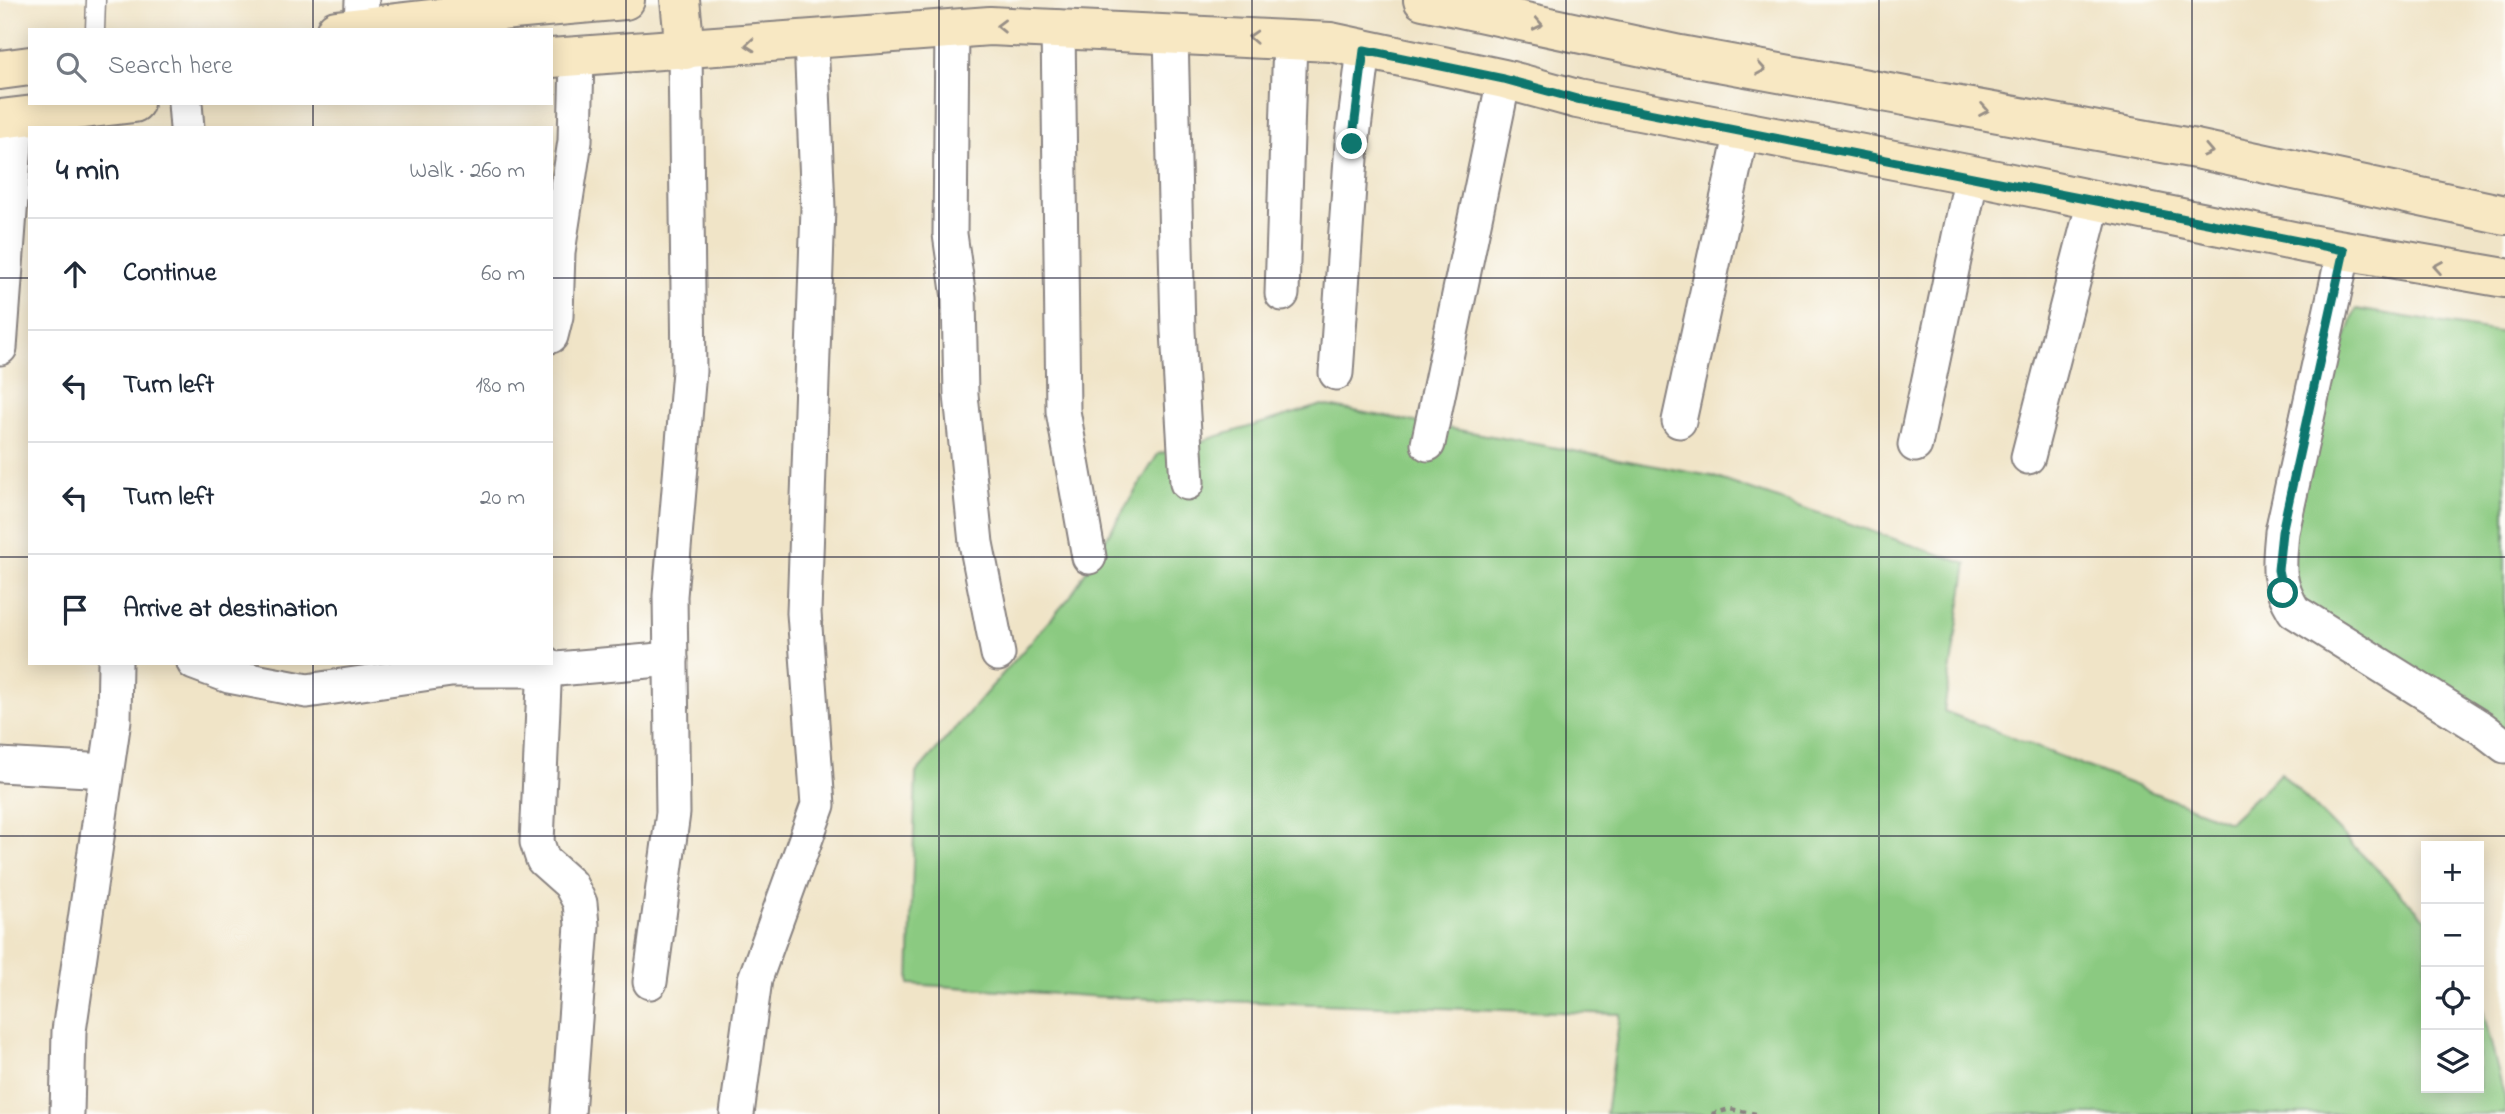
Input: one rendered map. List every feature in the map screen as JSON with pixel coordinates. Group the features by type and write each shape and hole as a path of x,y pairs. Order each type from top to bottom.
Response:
{"main road":[{"path":"353,19 490,12 625,0"},
{"path":"680,0 685,50"},
{"path":"1423,0 1680,55 2196,149 2505,215"},
{"path":"564,57 990,26 1058,27 1331,42 1504,79 1577,99 2344,250 2505,278"},
{"path":"0,70 28,66"},
{"path":"9,118 117,105"}],"street":[{"path":"1058,27 1063,411 1089,557"},
{"path":"952,29 950,234 959,298 961,395 976,543 998,654"},
{"path":"1171,33 1178,331 1187,483"},
{"path":"1282,294 1290,38"},
{"path":"737,1114 755,979 818,805 804,613 818,208 811,40"},
{"path":"650,982 673,813 670,596 689,371 685,50"},
{"path":"1336,373 1352,144 1364,50"},
{"path":"553,328 556,316 558,252 575,141 564,57"},
{"path":"1428,444 1504,79"},
{"path":"185,105 187,126"},
{"path":"0,348 9,118"},
{"path":"1679,421 1742,131"},
{"path":"1915,445 1972,175"},
{"path":"2028,457 2094,201"},
{"path":"2344,250 2282,532 2278,570 2283,593 2294,611 2483,729 2505,746"},
{"path":"199,665 229,676 307,691 451,670 671,659"},
{"path":"67,1114 69,1031 114,720 115,665"},
{"path":"546,667 537,842 543,860 570,884 580,903 582,925 568,1114"},
{"path":"0,765 107,771"}],"lane":[{"path":"95,28 96,0"}],"path":[{"path":"1712,1114 1730,1109 1756,1114"}],"green space":[{"path":"2356,309 2505,333 2505,737 2264,575"},
{"path":"1322,405 1711,476 1967,564 1944,711 2229,822 2281,773 2421,914 2421,1093 2484,1093 2484,1015 2505,1099 2505,1114 1606,1114 1620,1014 1103,997 909,984 916,773 1070,597 1158,454"}],"route":[{"path":"1352,144 1364,50 1504,79 1577,99 2344,250 2282,532 2278,570 2283,593"}]}
